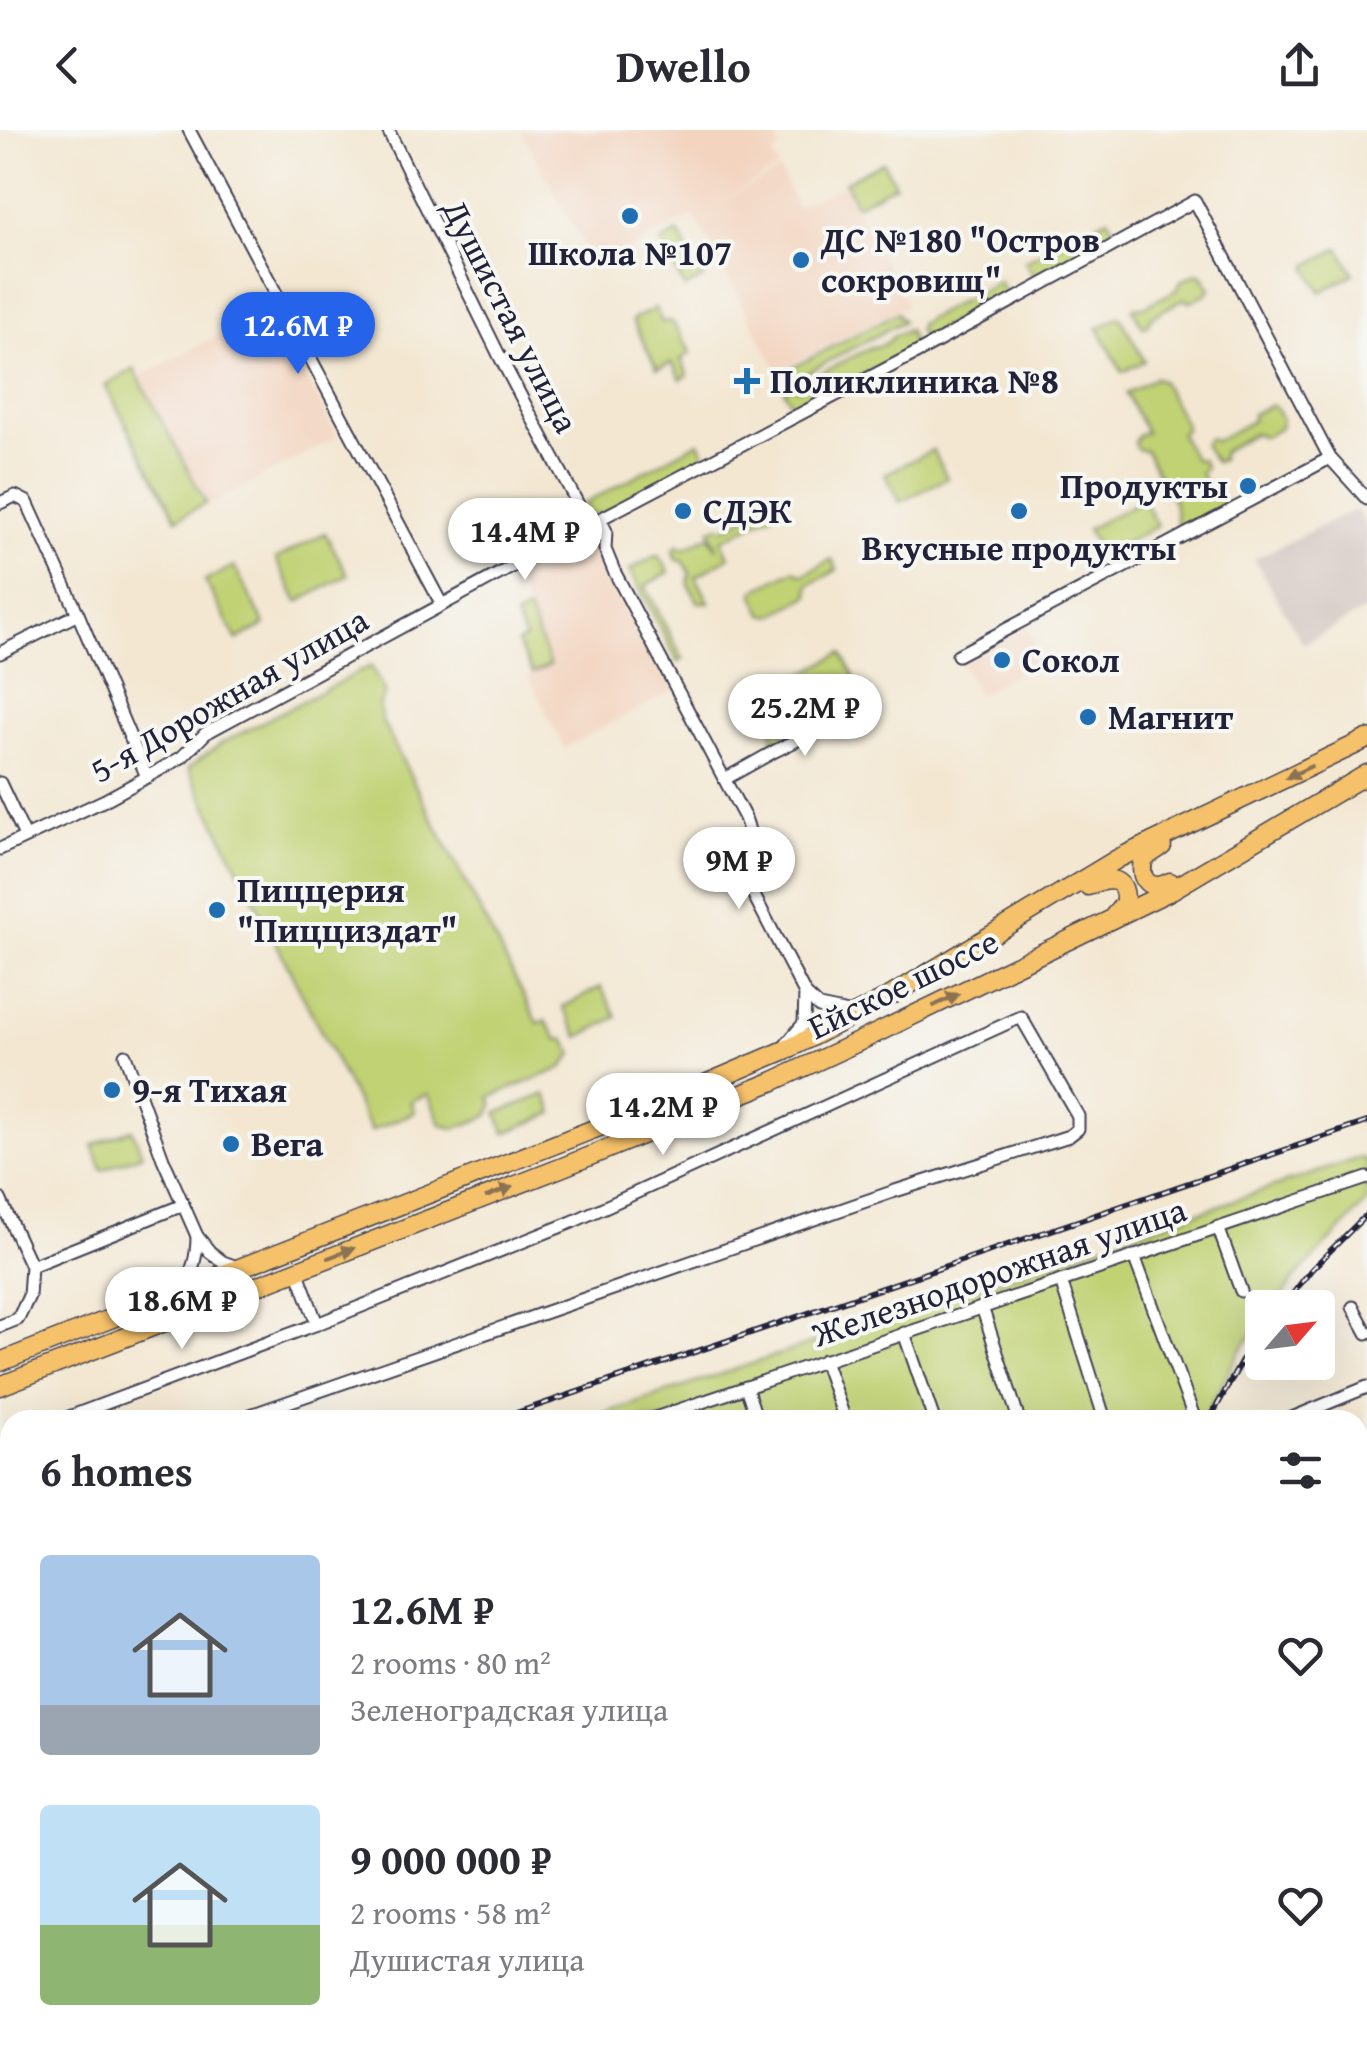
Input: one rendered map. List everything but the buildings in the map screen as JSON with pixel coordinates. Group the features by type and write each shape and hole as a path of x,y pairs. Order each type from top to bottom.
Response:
{"main road":[{"name":"Ейское шоссе","path":"0,1362 652,1107 777,1053 858,1014 1119,858 1367,739"},
{"name":"Ейское шоссе","path":"0,1386 774,1081 1170,891 1367,774"},
{"path":"1231,804 1148,854 1141,870 1146,882 1163,886 1255,840"},
{"path":"1046,902 1104,879 1114,879 1126,897 1121,910 1112,918"}],"street":[{"path":"189,130 442,605"},
{"name":"Душистая улица","path":"388,130 501,359 594,522 606,531 605,549 614,571 751,834 746,880 805,994"},
{"name":"5-я Дорожная улица","path":"0,848 105,800 182,757 206,734 1195,201 1330,458"},
{"path":"958,655 1330,458 1367,499"},
{"path":"0,503 15,496 27,502 147,777"},
{"path":"0,653 78,614"},
{"path":"724,779 868,705"},
{"path":"0,783 25,836"},
{"path":"805,994 816,1006 858,1014"},
{"path":"777,1053 804,1023 805,994"},
{"path":"88,1410 572,1222 1021,1017 1078,1116 1078,1129 1069,1136 892,1192 265,1410"},
{"path":"125,1055 197,1236 222,1262 240,1268"},
{"name":"Железнодорожная улица","path":"688,1410 824,1360 1367,1178"},
{"path":"0,1199 31,1266 29,1296 18,1320 0,1326"},
{"path":"31,1266 183,1205"},
{"path":"1218,1227 1241,1292"},
{"path":"180,1292 197,1258 197,1236"},
{"path":"1134,1256 1191,1410"},
{"path":"297,1270 317,1324"},
{"path":"1061,1281 1102,1410"},
{"path":"1352,1306 1367,1333"},
{"path":"982,1307 1017,1410"},
{"path":"904,1334 931,1410"},
{"path":"824,1360 841,1410"},
{"path":"746,1387 754,1410"},
{"path":"1312,1410 1367,1388"}],"shaded area":[{"path":"521,130 771,130 781,149 772,155 779,168 712,206 780,171 797,207 843,185 907,305 778,371 694,215 596,268"},
{"path":"269,308 338,436 210,505 140,377"},
{"path":"1356,509 1367,529 1367,609 1303,644 1254,559"},
{"path":"596,530 600,534 598,547 674,690 564,748 528,676 550,664 514,575"},
{"name":"Сокол","path":"1026,627 1042,658 978,695 961,663"}],"green space":[{"path":"883,162 895,184 856,205 845,182"},
{"path":"1108,218 1116,234 1034,277 1025,261"},
{"path":"679,233 703,278 685,288 661,242"},
{"path":"1339,248 1354,274 1321,292 1307,266"},
{"path":"1198,273 1210,289 1207,293 1191,302 1183,299 1150,318 1143,327 1134,307 1144,307 1178,289 1181,281"},
{"path":"999,281 1006,300 997,305 990,301 935,332 936,339 926,343 918,330 920,323"},
{"path":"655,308 662,322 672,321 691,353 681,359 688,375 681,379 672,363 657,369 632,320"},
{"path":"897,313 903,321 786,384 782,373"},
{"path":"1120,316 1144,361 1122,372 1098,328"},
{"path":"908,330 915,348 794,410 784,390 792,386 800,389 811,378"},
{"path":"134,369 206,503 177,519 105,385"},
{"path":"1154,378 1161,380 1185,424 1180,433 1194,459 1202,460 1205,467 1200,473 1215,499 1223,499 1226,505 1186,529 1177,524 1174,502 1159,486 1160,479 1146,451 1137,449 1134,443 1138,435 1146,432 1126,394"},
{"path":"1271,405 1282,420 1280,428 1264,437 1254,433 1222,452 1221,460 1215,462 1204,445 1208,438 1215,441 1252,421 1252,414"},
{"path":"699,442 706,456 703,460 595,517 588,515 584,504"},
{"path":"933,450 947,478 900,502 885,474"},
{"path":"1143,500 1157,526 1101,556 1087,529"},
{"path":"765,501 774,513 722,540 729,557 696,577 709,602 698,602 688,583 690,573 684,562 676,559 674,550 709,536 717,549 710,530 719,526 723,529"},
{"path":"325,533 348,575 298,602 276,559"},
{"path":"660,557 669,572 645,586 683,659 678,662 630,570"},
{"path":"832,559 837,570 809,585 809,596 772,616 763,614 755,590 794,570 803,575"},
{"path":"234,566 265,625 237,640 205,581"},
{"path":"528,611 550,665 533,673 517,643 525,639 515,617"},
{"path":"842,653 861,690 784,730 784,742 775,744 771,736 775,730 755,691 766,684 773,695"},
{"path":"371,666 385,693 379,705 382,721 538,1023 546,1021 558,1040 565,1039 573,1054 562,1068 490,1097 493,1105 488,1116 454,1129 441,1124 428,1094 411,1101 415,1112 371,1131 188,768 222,743"},
{"path":"601,987 617,1017 579,1037 563,1007"},
{"path":"546,1094 554,1113 505,1133 497,1113"},
{"path":"132,1129 142,1154 102,1170 93,1145"},
{"path":"1359,1158 1367,1160 1367,1202 1286,1290 1245,1290 1245,1344 1208,1410 616,1410"}],"railway":[{"path":"525,1410 1367,1122"},
{"path":"1296,1290 1367,1214"},
{"path":"1215,1410 1245,1356"}],"place":[{"name":"Школа №107","path":"630,216"},
{"name":"ДС №180 \"Остров сокровищ\"","path":"801,260"},
{"name":"Поликлиника №8","path":"747,381"},
{"name":"Продукты","path":"1248,486"},
{"name":"СДЭК","path":"683,511"},
{"name":"Вкусные продукты","path":"1019,511"},
{"name":"Сокол","path":"1002,660"},
{"name":"Магнит","path":"1088,717"},
{"name":"Пиццерия \"Пицциздат\"","path":"217,910"},
{"name":"9-я Тихая","path":"112,1090"},
{"name":"Вега","path":"231,1144"}]}
